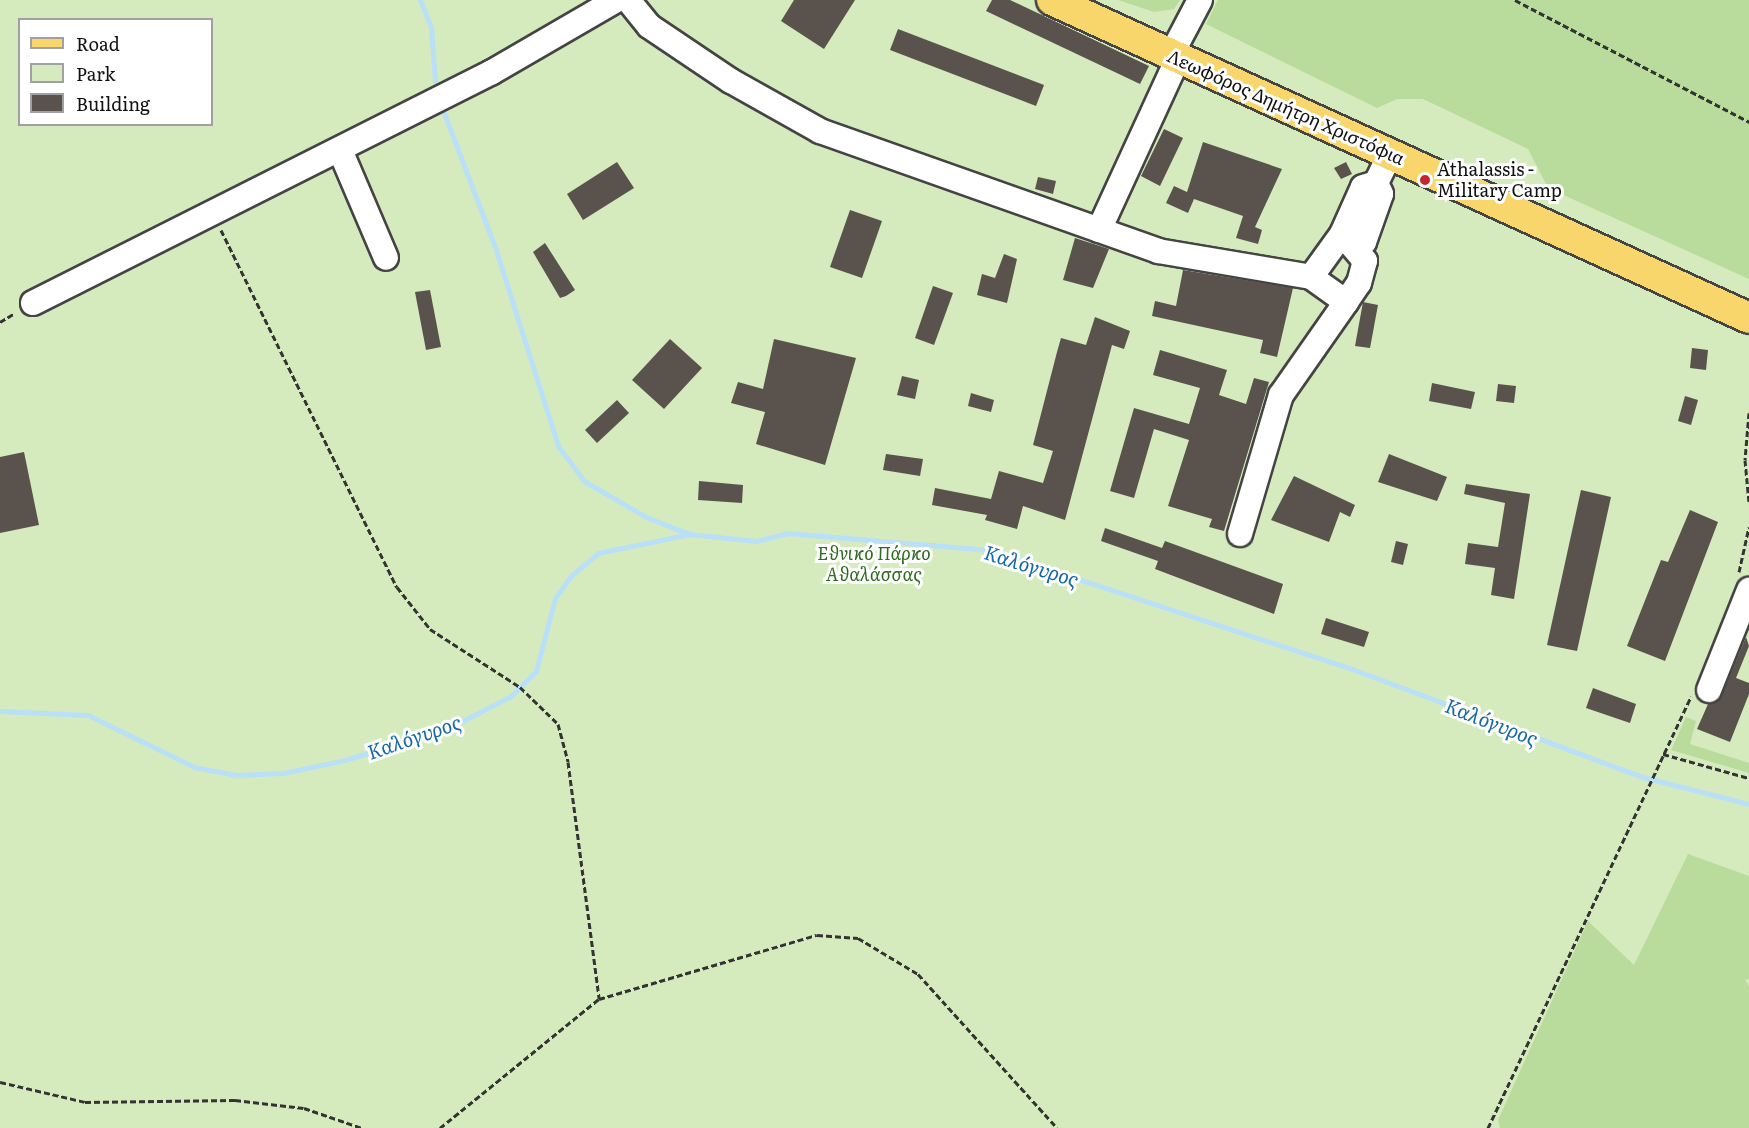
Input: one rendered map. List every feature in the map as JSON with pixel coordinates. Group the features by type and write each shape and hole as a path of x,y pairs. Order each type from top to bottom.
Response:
{"main road":[{"name":"Λεωφόρος Δημήτρη Χριστόφια","path":"1052,0 1749,318"}],"lane":[{"path":"33,303 214,215 492,72 616,0"},
{"path":"628,0 649,26 731,81 820,131 1158,251 1311,277 1346,302"},
{"path":"1099,230 1200,0"},
{"path":"340,150 386,258"},
{"path":"1346,238 1364,242 1381,194 1376,183 1390,154"},
{"path":"1311,277 1346,238"},
{"path":"1240,534 1281,395 1359,283 1365,261 1346,238"},
{"path":"1709,690 1749,590"}],"path":[{"path":"1515,0 1749,122"},
{"path":"214,215 397,587 430,629 520,687 558,724 568,762 599,999"},
{"path":"1749,412 1745,460 1749,502"},
{"path":"1488,1128 1644,793 1654,766 1663,754 1749,778"},
{"path":"440,1128 599,999 818,934 858,938 918,974 1057,1128"},
{"path":"0,1082 85,1102 258,1102 303,1108 362,1128"}],"green space":[{"name":"Εθνικό Πάρκο Αθαλάσσας","path":"0,0 1749,0 1749,1128 0,1128"},
{"path":"1118,0 1180,0 1174,9 1154,12"},
{"path":"1218,0 1749,0 1749,279 1548,188 1528,149 1423,99 1397,99 1377,108 1206,24"},
{"path":"1686,717 1696,721 1690,744 1749,763 1749,773 1671,750"},
{"path":"1688,854 1749,876 1749,979 1745,980 1749,986 1749,1128 1500,1128 1498,1120 1588,921 1634,965"}],"building":[{"path":"794,0 855,0 824,49 781,21"},
{"path":"992,0 1010,0 1149,66 1140,84 986,11"},
{"path":"898,29 1044,85 1036,106 890,50"},
{"path":"1164,129 1183,138 1160,186 1141,176"},
{"path":"1203,142 1282,169 1255,227 1262,230 1258,244 1236,238 1243,216 1194,199 1188,213 1166,203 1174,186 1187,192"},
{"path":"617,162 634,188 583,220 567,194"},
{"path":"1346,162 1352,174 1341,179 1334,168"},
{"path":"1038,177 1056,181 1053,194 1035,189"},
{"path":"850,210 882,221 862,278 830,267"},
{"path":"1075,238 1109,249 1093,288 1063,280"},
{"path":"545,243 575,290 560,298 533,252"},
{"path":"1004,254 1017,259 1007,303 977,295 982,274 995,278"},
{"path":"1183,270 1293,288 1277,357 1260,353 1263,340 1152,316 1155,301 1176,306"},
{"path":"933,286 953,293 934,345 915,338"},
{"path":"430,290 441,347 426,350 415,292"},
{"path":"1363,302 1378,305 1370,348 1355,346"},
{"path":"1095,317 1130,331 1124,349 1112,345 1065,520 1023,506 1017,529 985,520 987,515 932,505 935,488 991,499 999,471 1043,483 1053,451 1033,445 1061,338 1086,345"},
{"path":"670,339 702,368 664,409 632,380"},
{"path":"774,339 856,358 825,465 756,444 765,412 731,403 738,382 763,389"},
{"path":"1692,348 1708,350 1706,370 1690,368"},
{"path":"1160,350 1227,370 1219,395 1246,404 1254,378 1269,382 1224,531 1209,527 1212,519 1168,506 1189,440 1154,429 1134,498 1110,491 1134,408 1189,424 1200,388 1153,375"},
{"path":"902,376 919,380 915,399 897,395"},
{"path":"1432,383 1475,392 1471,409 1429,401"},
{"path":"1498,384 1516,386 1514,403 1496,401"},
{"path":"971,393 994,400 991,412 968,406"},
{"path":"1685,396 1698,400 1691,425 1678,421"},
{"path":"617,400 629,413 597,443 585,430"},
{"path":"24,452 39,525 0,533 0,457"},
{"path":"886,454 923,459 920,476 883,470"},
{"path":"1389,454 1447,477 1437,501 1378,482"},
{"path":"1294,476 1355,505 1350,517 1340,512 1329,542 1271,520"},
{"path":"699,481 743,485 742,503 698,500"},
{"path":"1466,484 1530,494 1514,599 1491,595 1495,568 1465,564 1468,543 1498,547 1505,503 1464,494"},
{"path":"1581,490 1611,497 1577,651 1547,645"},
{"path":"1690,510 1718,522 1665,661 1627,646 1661,560 1668,562"},
{"path":"1105,528 1162,548 1165,541 1283,584 1274,614 1155,569 1158,561 1101,541"},
{"path":"1396,541 1408,544 1403,565 1391,562"},
{"path":"1326,618 1369,632 1364,647 1321,634"},
{"path":"1746,637 1749,646 1736,678 1749,683 1749,694 1730,742 1697,729 1708,704 1722,695"},
{"path":"1593,688 1636,704 1630,723 1586,708"}],"waterway":[{"path":"420,0 431,27 435,81"},
{"path":"444,113 495,247 558,446 584,481 646,517 689,534"},
{"name":"Καλόγυρος","path":"0,711 88,715 194,767 236,775 283,773 345,760 449,728 511,696 536,671 555,598 572,575 598,553 690,534 756,541 787,533 990,550 1352,669 1639,776 1749,804"}],"place":[{"name":"Athalassis - Military Camp","path":"1425,180"}]}
